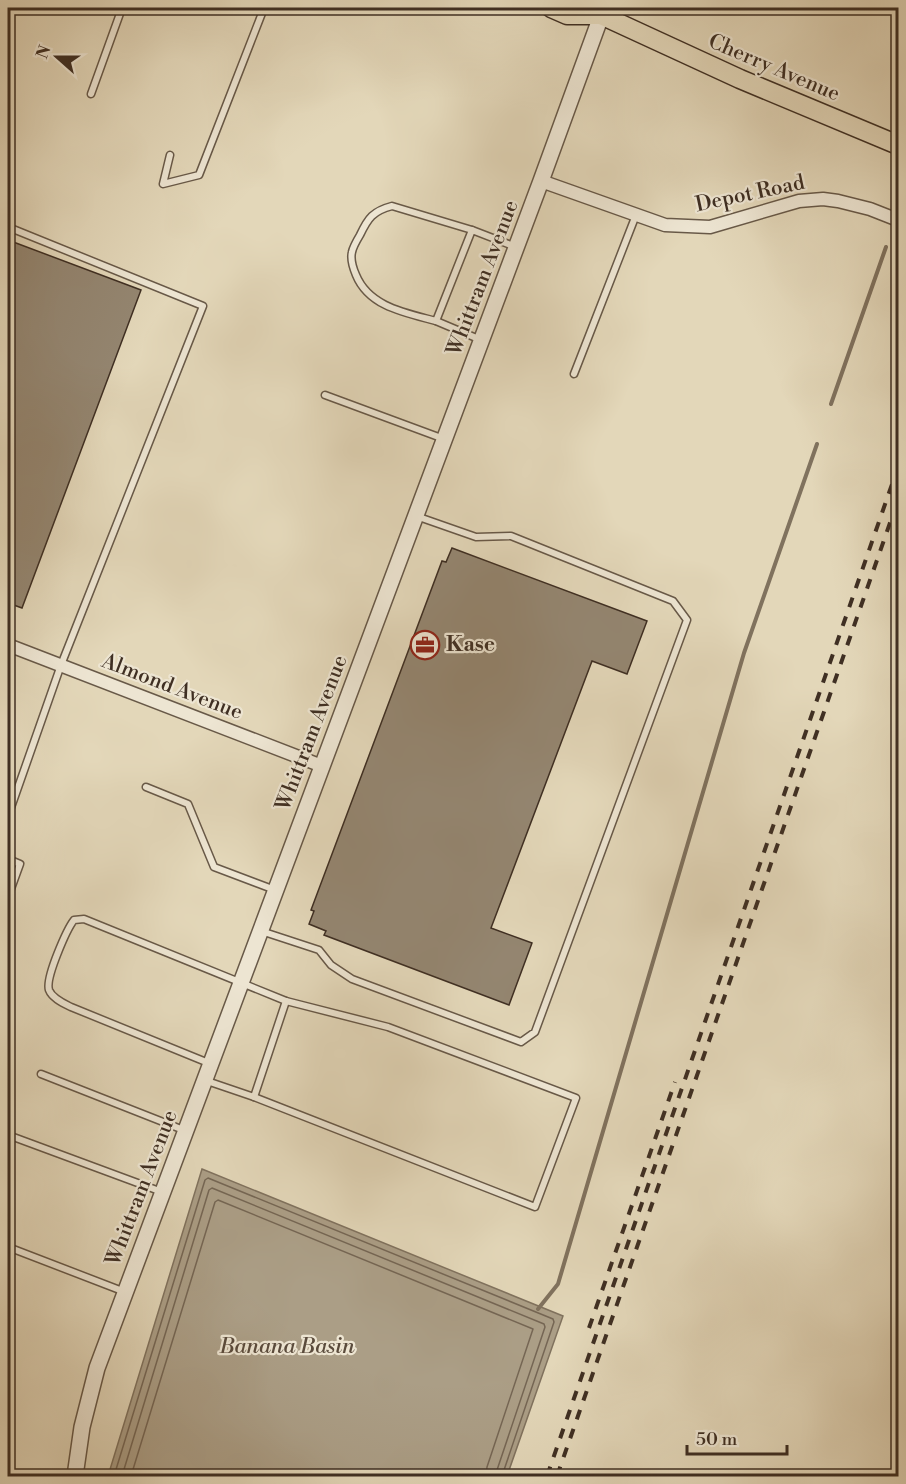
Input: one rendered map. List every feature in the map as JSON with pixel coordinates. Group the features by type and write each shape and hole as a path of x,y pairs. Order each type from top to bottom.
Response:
{"main road":[{"name":"Cherry Avenue","path":"550,8 567,15 600,10 740,79 891,142"}],"street":[{"name":"Whittram Avenue","path":"75,1476 82,1427 97,1368 541,181 600,10"},
{"name":"Depot Road","path":"541,181 665,225 710,227 799,201 823,199 849,204 895,219"},
{"name":"Almond Avenue","path":"8,645 322,766"}],"lane":[{"path":"91,94 122,8"},
{"path":"170,155 162,184 199,176 264,8"},
{"path":"482,340 436,321 399,311 371,297 359,284 352,266 352,252 366,221 379,210 392,207 472,230 516,248"},
{"path":"574,374 636,214"},
{"path":"8,227 203,306 61,665 8,816"},
{"path":"436,321 472,230"},
{"path":"326,395 445,439"},
{"path":"260,931 319,950 331,965 352,979 520,1042 535,1032 687,620 673,601 511,536 476,537 416,516"},
{"path":"146,787 188,804 214,867 276,890"},
{"path":"8,859 20,864 8,897"},
{"path":"206,1081 254,1097 535,1207 576,1098 388,1027 286,1000 79,918 74,920 48,983 49,989 59,1000 121,1029 212,1064"},
{"path":"254,1097 286,1000"},
{"path":"41,1074 186,1131"},
{"path":"8,1135 163,1192"},
{"path":"8,1247 125,1293"}],"water":[{"name":"Banana Basin","path":"202,1169 563,1316 507,1476 108,1476"}],"building":[{"path":"8,240 141,290 22,608 8,603"},
{"path":"452,548 647,621 627,674 592,661 491,928 532,943 509,1005 324,935 326,931 309,924 314,911 311,910 442,561 446,562"}],"waterway":[{"path":"831,404 886,247"},
{"path":"538,1309 558,1284 744,653 817,444"}],"railway":[{"path":"547,1476 898,467"},
{"path":"557,1476 898,500"},
{"path":"589,1328 675,1082"}],"place":[{"name":"Kase","path":"425,645"}]}
